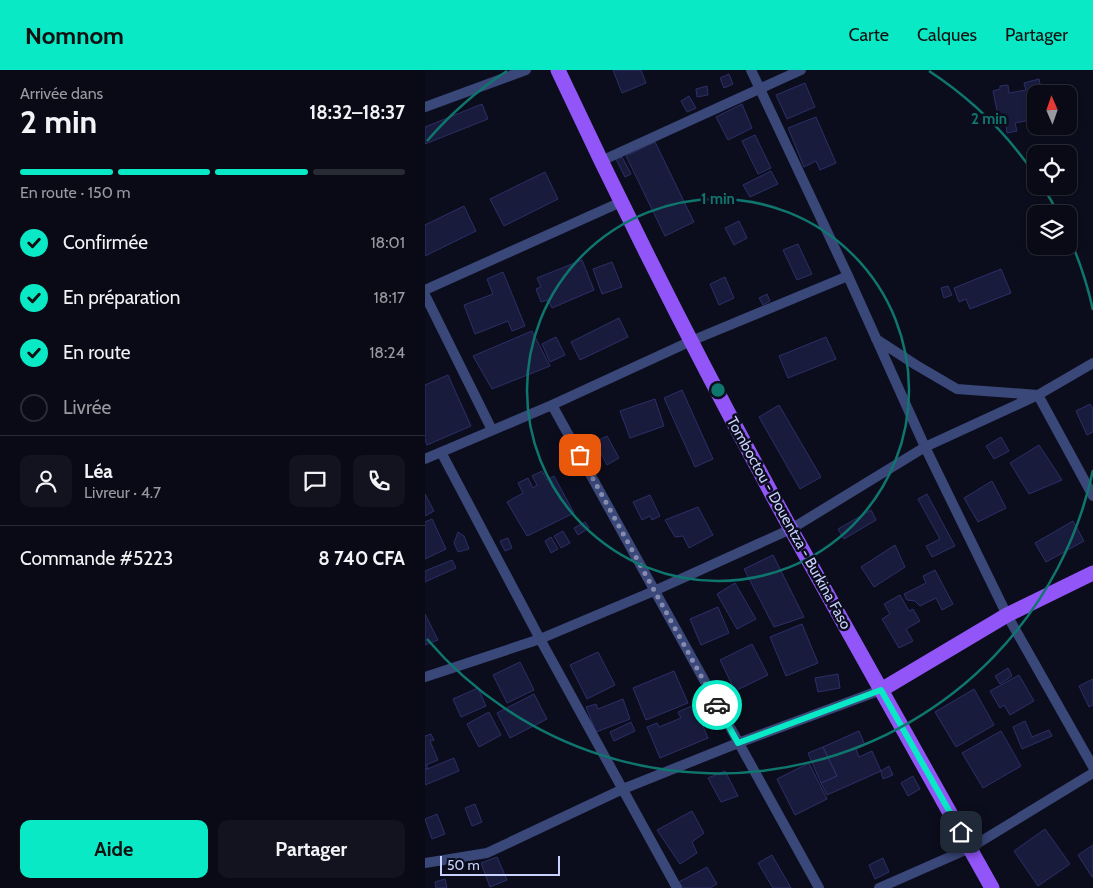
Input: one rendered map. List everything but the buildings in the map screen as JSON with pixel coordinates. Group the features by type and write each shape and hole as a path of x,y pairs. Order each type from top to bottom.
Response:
{"main road":[{"name":"Tomboctou - Douentza - Burkina Faso","path":"558,70 601,162 691,341 791,529 992,888"},
{"path":"881,690 1007,615 1093,573"}],"street":[{"path":"425,108 526,70"},
{"path":"751,70 848,276 925,448 1007,615 1093,767"},
{"path":"601,162 801,70"},
{"path":"425,290 621,202"},
{"path":"425,459 552,405 691,341 848,276"},
{"path":"425,295 491,430"},
{"path":"876,339 957,389 1038,395"},
{"path":"425,677 540,638 654,591 791,529 925,448 1038,395 1093,364"},
{"path":"1038,395 1093,496"},
{"path":"552,405 819,888"},
{"path":"441,452 677,888"},
{"path":"425,863 487,853 623,789 738,743 881,690"},
{"path":"879,888 970,848 1093,773"}],"way so far":[{"path":"580,455 717,705"}],"route":[{"path":"717,705 738,743 881,690 961,832"}]}
